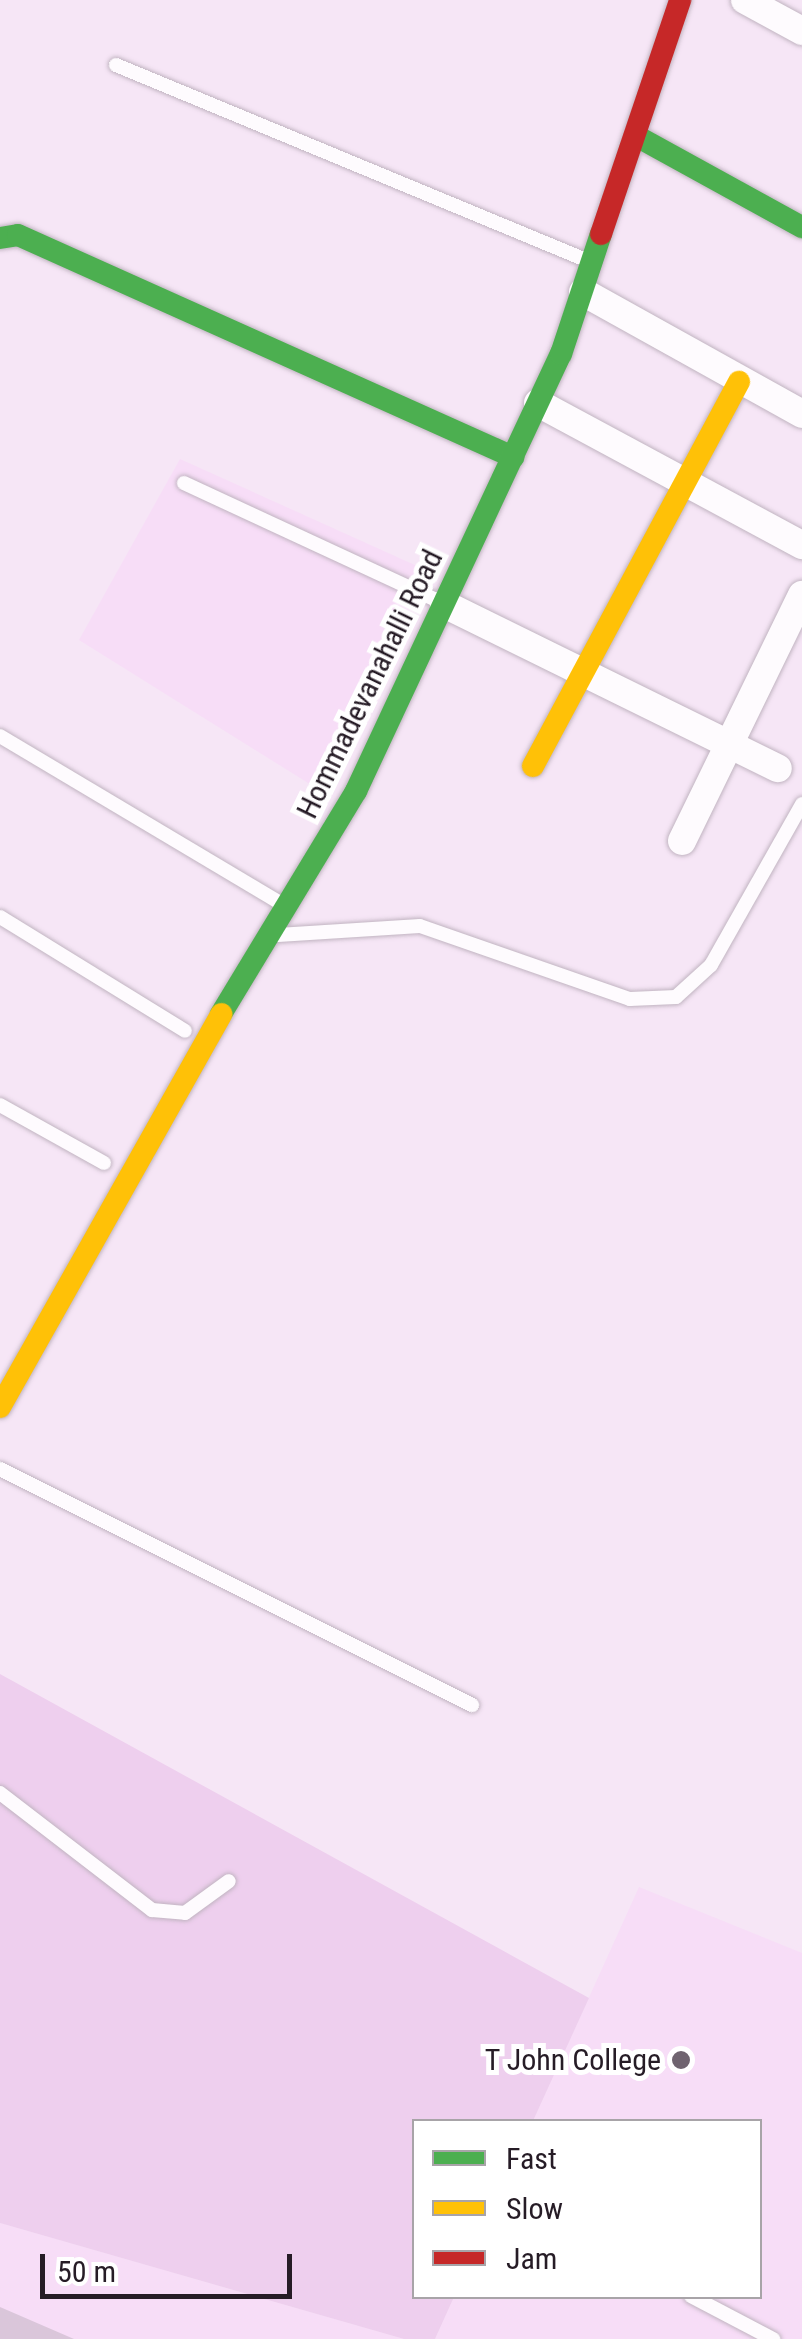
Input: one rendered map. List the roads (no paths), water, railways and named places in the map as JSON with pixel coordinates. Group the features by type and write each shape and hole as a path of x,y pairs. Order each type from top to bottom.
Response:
{"street":[{"name":"Hommadevanahalli Road","path":"0,1407 268,936 356,791 538,403 594,262 680,0"},
{"path":"745,0 802,31"},
{"path":"638,137 802,227"},
{"path":"0,238 18,235 513,457"},
{"path":"583,292 802,414"},
{"path":"532,766 739,382"},
{"path":"538,403 686,478 802,544"},
{"path":"682,841 725,746 802,595"},
{"path":"444,604 725,746 778,768"}],"lane":[{"path":"116,66 594,262"},
{"path":"184,483 444,604"},
{"path":"0,736 286,906"},
{"path":"268,936 420,926 630,999 676,996 711,966 802,804"},
{"path":"0,917 186,1031"},
{"path":"0,1106 104,1163"},
{"path":"0,1468 472,1706"},
{"path":"0,1793 152,1910 185,1913 229,1881"},
{"path":"697,2299 772,2339"}],"place":[{"name":"T John College","path":"681,2060"}]}
